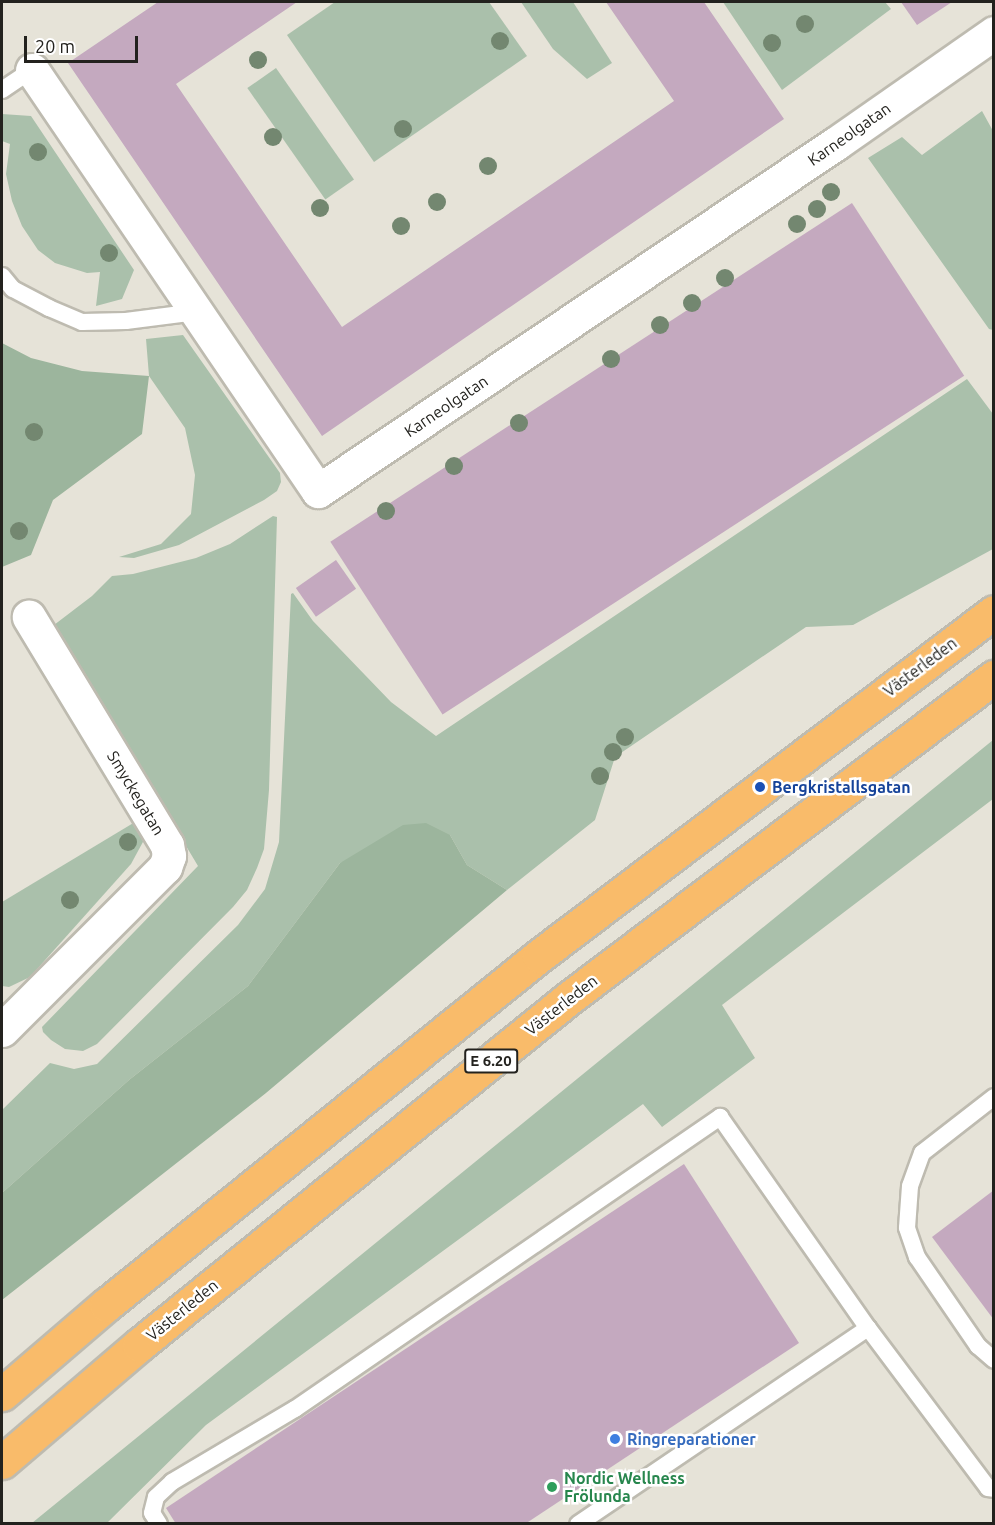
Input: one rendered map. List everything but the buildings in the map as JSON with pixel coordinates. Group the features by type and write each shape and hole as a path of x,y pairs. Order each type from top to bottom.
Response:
{"highway":[{"name":"Västerleden","path":"2,1394 115,1298 539,956 993,612"},
{"name":"Västerleden","path":"2,1462 139,1345 569,998 993,677"}],"street":[{"name":"Karneolgatan","path":"32,70 318,491 835,144 993,33"},
{"name":"Smyckegatan","path":"2,1030 165,867 169,856 167,845 29,617"}],"lane":[{"path":"2,90 32,70"},
{"path":"2,276 13,289 49,309 82,322 126,321 196,312"},
{"path":"993,1096 922,1153 910,1186 907,1228 917,1257 978,1346 993,1360"},
{"path":"159,1524 152,1514 156,1497 172,1482 228,1446 295,1409 691,1140 720,1117 868,1328 988,1488 993,1489"},
{"path":"578,1524 868,1328"}],"green space":[{"path":"335,2 489,2 527,56 374,162 287,35"},
{"path":"521,2 573,2 612,63 587,79 553,49"},
{"path":"723,2 885,2 891,9 782,90"},
{"path":"276,68 354,179 325,199 247,88"},
{"path":"982,111 993,131 993,330 989,329 868,158 902,137 922,155"},
{"path":"2,114 31,116 134,270 122,299 96,306 100,272 87,273 55,263 38,250 22,226 12,201 6,174 10,144 2,141"},
{"path":"183,335 280,473 281,482 277,491 264,500 179,545 134,558 119,557 161,544 191,514 195,475 185,428 149,376 146,339"},
{"path":"2,343 31,358 82,371 149,376 142,434 53,500 31,555 2,567"},
{"path":"967,379 993,414 993,549 853,625 806,627 615,757 595,820 507,890 467,865 450,835 340,863 248,986 129,1080 2,1193 2,1110 50,1063 74,1069 97,1064 238,925 265,889 279,842 291,594 293,593 313,621 391,702 436,736"},
{"path":"273,516 277,517 269,790 264,849 257,868 247,890 233,907 97,1044 83,1051 65,1049 51,1040 43,1032 42,1027 198,866 54,625 92,596 112,576 133,574 196,558 230,544"},
{"path":"993,740 993,799 722,1005 755,1058 662,1127 643,1104 206,1425 107,1523 32,1523"},
{"path":"140,819 145,829 144,840 131,864 30,977 9,987 2,986 2,902"},
{"path":"426,823 450,835 467,865 507,890 266,1093 2,1300 2,1193 129,1080 248,986 340,863 403,825"}],"place":[{"name":"Bergkristallsgatan","path":"760,787"},
{"name":"Ringreparationer","path":"615,1439"},
{"name":"Nordic Wellness Frölunda","path":"552,1487"}]}
